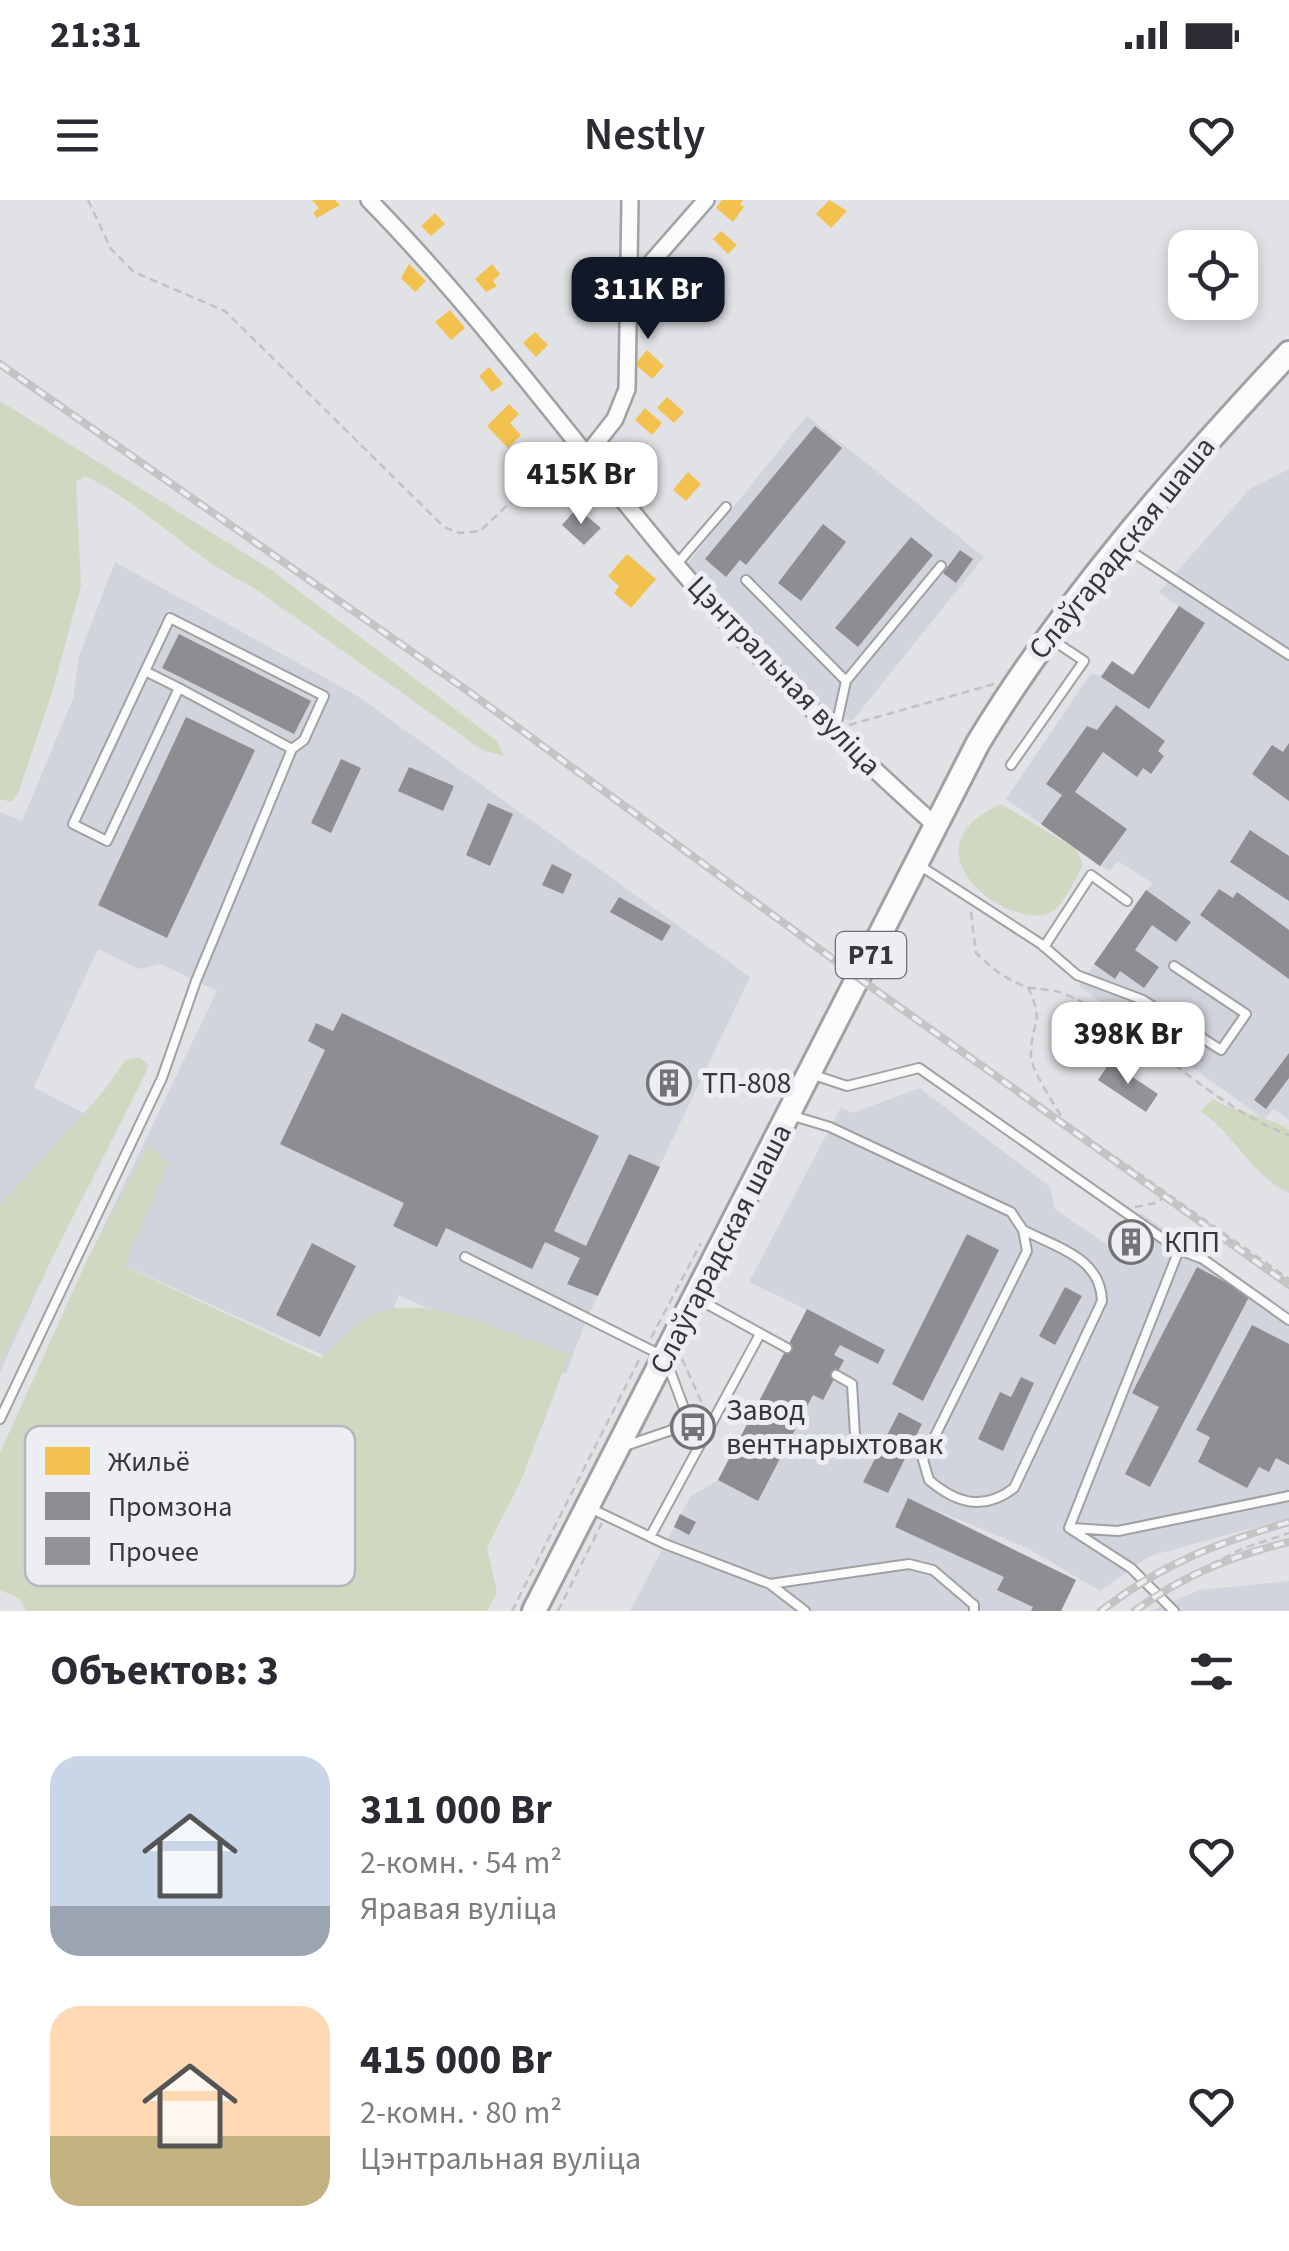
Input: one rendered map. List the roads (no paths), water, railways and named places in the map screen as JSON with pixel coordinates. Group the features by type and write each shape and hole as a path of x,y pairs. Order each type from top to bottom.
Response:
{"main road":[{"name":"Слаўгарадская шаша","path":"534,1611 616,1449 655,1353 696,1298 935,825 1016,682 1119,544 1289,352"}],"street":[{"name":"Цэнтральная вуліца","path":"369,200 459,300 676,565 835,731 935,825"},
{"path":"586,456 624,399 630,200"},
{"path":"629,288 706,200"}],"lane":[{"path":"676,565 726,507"},
{"path":"1119,544 1289,656"},
{"path":"835,731 846,681 941,566"},
{"path":"746,580 846,681"},
{"path":"0,1419 162,1078 196,981 292,749 304,740 324,696 170,618 73,824 107,841 179,688"},
{"path":"1011,764 1084,662 1047,636"},
{"path":"145,671 292,749"},
{"path":"916,863 1044,947 1077,975 1143,1000 1221,1050 1246,1014 1174,966"},
{"path":"1044,947 1091,875 1127,900"},
{"path":"811,1074 848,1086 919,1068 1118,1210 1179,1250 1203,1260 1289,1320"},
{"path":"790,1115 830,1128 1011,1212 1024,1230 1088,1263 1102,1283 1102,1302 1014,1488 996,1502 975,1504 941,1491 929,1480 923,1460 1027,1251 1024,1230"},
{"path":"1069,1528 1179,1250"},
{"path":"465,1257 655,1353 686,1404 681,1418 672,1430 616,1449"},
{"path":"696,1298 787,1348"},
{"path":"650,1538 760,1334"},
{"path":"836,1375 852,1384 856,1452"},
{"path":"1069,1528 1118,1532 1289,1496"},
{"path":"588,1507 650,1538 770,1584 805,1611"},
{"path":"1069,1528 1131,1568 1174,1611"},
{"path":"770,1584 909,1564 933,1570 974,1605 974,1611"}],"railway":[{"path":"0,364 468,691 860,979 1289,1285"},
{"path":"1101,1611 1146,1580 1190,1557 1289,1522"},
{"path":"1135,1611 1209,1568 1289,1542"}],"place":[{"name":"ТП-808","path":"669,1083"},
{"name":"КПП","path":"1131,1242"},
{"name":"Завод вентнарыхтовак","path":"693,1427"}]}
